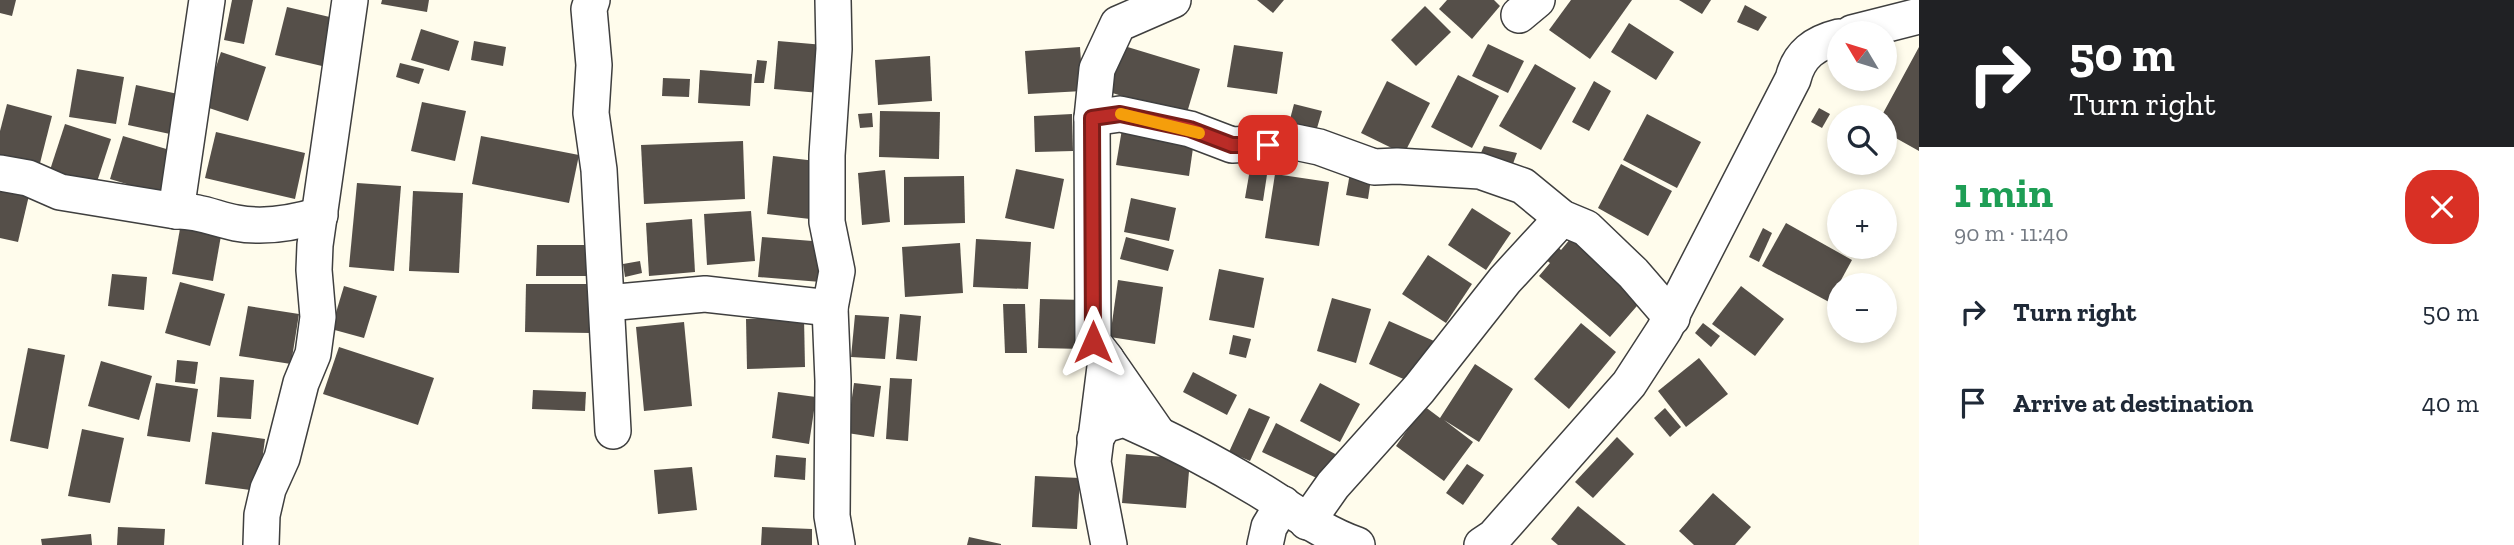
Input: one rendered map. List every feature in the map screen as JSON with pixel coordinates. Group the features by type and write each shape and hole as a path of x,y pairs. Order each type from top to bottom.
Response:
{"street":[{"path":"176,211 206,0"},
{"path":"261,545 262,515 268,489 282,458 301,383 313,354 317,317 314,270 350,0"},
{"path":"592,0 589,9 594,65 591,113 598,170 613,431"},
{"path":"833,0 834,49 827,155 827,222 837,271 830,308 833,381 832,516 837,545"},
{"path":"1158,434 1093,342 1092,118 1097,69 1118,24 1173,0"},
{"path":"1897,22 1919,16"},
{"path":"1500,542 1629,384 1672,318 1793,79 1796,66 1809,48 1827,41"},
{"path":"1092,118 1120,114 1190,129 1232,145 1295,142 1319,147 1374,167 1480,171 1523,186 1562,218 1586,228 1633,273 1672,318"},
{"path":"0,173 27,178 60,192 176,211 190,210 240,224 293,223 320,215"},
{"path":"1265,545 1269,527 1295,513 1333,485 1419,389 1505,280 1562,218"},
{"path":"607,303 705,294 830,308"},
{"path":"1106,359 1093,462 1109,545"},
{"path":"1095,439 1104,425 1124,419 1238,477 1333,537 1357,545"}],"building":[{"path":"0,0 16,0 12,16 0,13"},
{"path":"232,0 253,0 244,44 224,40"},
{"path":"382,0 429,0 427,12 381,4"},
{"path":"1257,0 1284,0 1273,13"},
{"path":"1447,0 1494,0 1500,6 1472,39 1439,9"},
{"path":"1571,0 1632,0 1590,59 1549,30"},
{"path":"1679,0 1711,0 1702,14"},
{"path":"1745,5 1767,17 1758,31 1737,22"},
{"path":"1425,6 1451,32 1416,66 1391,40"},
{"path":"287,7 334,18 322,66 275,55"},
{"path":"1629,23 1674,52 1656,80 1611,52"},
{"path":"421,29 459,41 449,71 411,60"},
{"path":"474,41 506,47 503,66 471,60"},
{"path":"778,41 824,45 820,93 774,89"},
{"path":"1488,44 1524,61 1508,93 1472,76"},
{"path":"1121,45 1200,69 1186,116 1106,91"},
{"path":"1234,45 1283,52 1277,94 1227,87"},
{"path":"1080,47 1083,91 1028,94 1025,51"},
{"path":"1919,47 1919,151 1897,139 1897,105 1888,105"},
{"path":"221,52 266,67 248,121 203,106"},
{"path":"930,56 932,101 878,105 875,60"},
{"path":"757,60 767,61 764,83 754,83"},
{"path":"400,63 424,69 419,84 396,77"},
{"path":"1535,64 1576,88 1541,150 1499,126"},
{"path":"77,69 124,77 116,124 69,117"},
{"path":"700,70 752,74 750,106 698,103"},
{"path":"1458,75 1499,96 1472,148 1431,127"},
{"path":"663,78 690,79 689,97 662,96"},
{"path":"1387,81 1430,103 1404,154 1361,133"},
{"path":"1594,81 1611,91 1589,131 1572,122"},
{"path":"136,85 178,94 170,134 128,125"},
{"path":"422,102 466,111 455,161 411,151"},
{"path":"7,104 52,116 38,171 0,161 0,131"},
{"path":"1294,104 1322,111 1315,135 1288,127"},
{"path":"1819,108 1827,112 1822,128 1811,122"},
{"path":"880,111 940,112 939,159 879,157"},
{"path":"872,113 873,127 860,128 858,114"},
{"path":"1072,114 1073,151 1035,152 1034,116"},
{"path":"1647,114 1701,142 1677,188 1623,160"},
{"path":"1123,123 1195,134 1189,176 1116,165"},
{"path":"65,124 111,139 95,188 49,173"},
{"path":"216,132 305,153 295,199 205,178"},
{"path":"123,136 173,151 160,194 110,179"},
{"path":"481,136 579,155 569,203 472,184"},
{"path":"743,141 745,199 644,204 641,145"},
{"path":"1484,146 1517,153 1508,177 1475,166"},
{"path":"1253,152 1270,155 1263,201 1245,198"},
{"path":"1274,154 1293,155 1293,172 1273,170"},
{"path":"773,156 816,161 810,219 767,214"},
{"path":"1621,164 1672,191 1648,236 1598,208"},
{"path":"1351,168 1372,172 1368,199 1346,195"},
{"path":"1016,169 1064,179 1054,229 1005,218"},
{"path":"885,170 890,222 862,225 858,173"},
{"path":"1275,174 1329,182 1319,246 1265,238"},
{"path":"964,176 965,223 904,225 904,177"},
{"path":"0,180 31,187 18,242 0,238"},
{"path":"357,183 401,186 394,271 349,267"},
{"path":"413,191 463,193 459,273 409,271"},
{"path":"1131,198 1176,208 1169,241 1124,232"},
{"path":"1472,208 1511,233 1486,270 1448,245"},
{"path":"751,211 755,261 707,265 704,214"},
{"path":"692,219 695,272 649,276 646,223"},
{"path":"181,223 222,230 213,281 172,274"},
{"path":"1786,223 1827,246 1827,259 1852,260 1845,273 1827,273 1827,301 1762,266"},
{"path":"1763,228 1772,233 1759,262 1749,257"},
{"path":"762,237 825,242 821,282 758,277"},
{"path":"1126,237 1174,250 1168,271 1120,259"},
{"path":"1571,238 1643,299 1610,337 1539,276 1550,263 1544,258 1555,244 1561,250"},
{"path":"976,239 1031,242 1028,289 973,287"},
{"path":"960,243 963,293 905,297 902,247"},
{"path":"537,245 593,245 593,276 536,276"},
{"path":"1428,255 1472,284 1446,323 1402,294"},
{"path":"640,261 642,273 625,277 623,264"},
{"path":"1219,269 1264,278 1254,328 1209,320"},
{"path":"112,274 147,277 144,310 108,306"},
{"path":"1118,280 1163,287 1155,344 1110,337"},
{"path":"180,282 225,294 210,346 165,333"},
{"path":"526,284 592,284 591,333 525,332"},
{"path":"344,286 377,296 364,338 331,329"},
{"path":"1741,286 1784,319 1755,356 1712,324"},
{"path":"1332,298 1371,309 1356,363 1317,351"},
{"path":"1040,299 1086,300 1084,349 1038,348"},
{"path":"1003,304 1025,304 1027,353 1005,353"},
{"path":"248,306 299,314 291,364 239,356"},
{"path":"900,314 921,316 917,361 896,359"},
{"path":"855,315 889,317 885,359 851,357"},
{"path":"804,318 805,367 747,369 746,319"},
{"path":"1389,321 1434,341 1415,384 1369,364"},
{"path":"684,322 692,406 644,411 636,327"},
{"path":"1581,323 1616,352 1569,409 1534,379"},
{"path":"1703,323 1720,336 1711,347 1695,333"},
{"path":"1233,335 1251,339 1246,358 1229,354"},
{"path":"339,347 434,378 418,425 323,394"},
{"path":"28,348 65,355 48,449 10,441"},
{"path":"1699,358 1728,394 1686,427 1658,391"},
{"path":"177,360 198,362 195,384 175,382"},
{"path":"101,361 152,376 139,420 88,406"},
{"path":"1475,364 1513,389 1479,442 1444,420 1473,442 1444,481 1396,446 1424,406 1440,418"},
{"path":"1193,372 1237,395 1227,415 1183,392"},
{"path":"220,377 254,380 251,419 217,417"},
{"path":"890,378 912,379 908,441 886,439"},
{"path":"156,383 198,389 190,442 147,436"},
{"path":"854,383 881,386 874,437 847,433"},
{"path":"1320,383 1360,404 1340,442 1300,421"},
{"path":"533,390 586,392 585,411 532,409"},
{"path":"778,392 816,397 809,444 772,438"},
{"path":"1249,408 1270,417 1250,461 1229,452"},
{"path":"1665,408 1681,427 1670,437 1654,418"},
{"path":"1276,423 1341,457 1325,482 1262,452"},
{"path":"82,429 124,438 110,503 68,496"},
{"path":"212,432 265,439 258,491 205,484"},
{"path":"1617,437 1634,454 1593,498 1575,482"},
{"path":"1126,454 1190,459 1186,508 1122,503"},
{"path":"776,455 806,458 805,480 774,477"},
{"path":"1467,464 1484,475 1463,505 1446,493"},
{"path":"692,467 697,510 658,514 654,470"},
{"path":"1035,476 1080,478 1077,529 1032,527"},
{"path":"1713,493 1751,527 1735,545 1694,545 1679,531"},
{"path":"1578,506 1626,545 1558,545 1551,539"},
{"path":"118,527 165,529 164,545 117,545"},
{"path":"762,527 812,529 812,545 761,545"},
{"path":"91,534 92,545 42,545 41,539"},
{"path":"969,537 1001,544 1001,545 967,545"}],"slow traffic":[{"path":"1121,114 1199,133"}],"route":[{"path":"1093,342 1092,118 1120,114 1190,129 1232,145 1268,145"}]}
